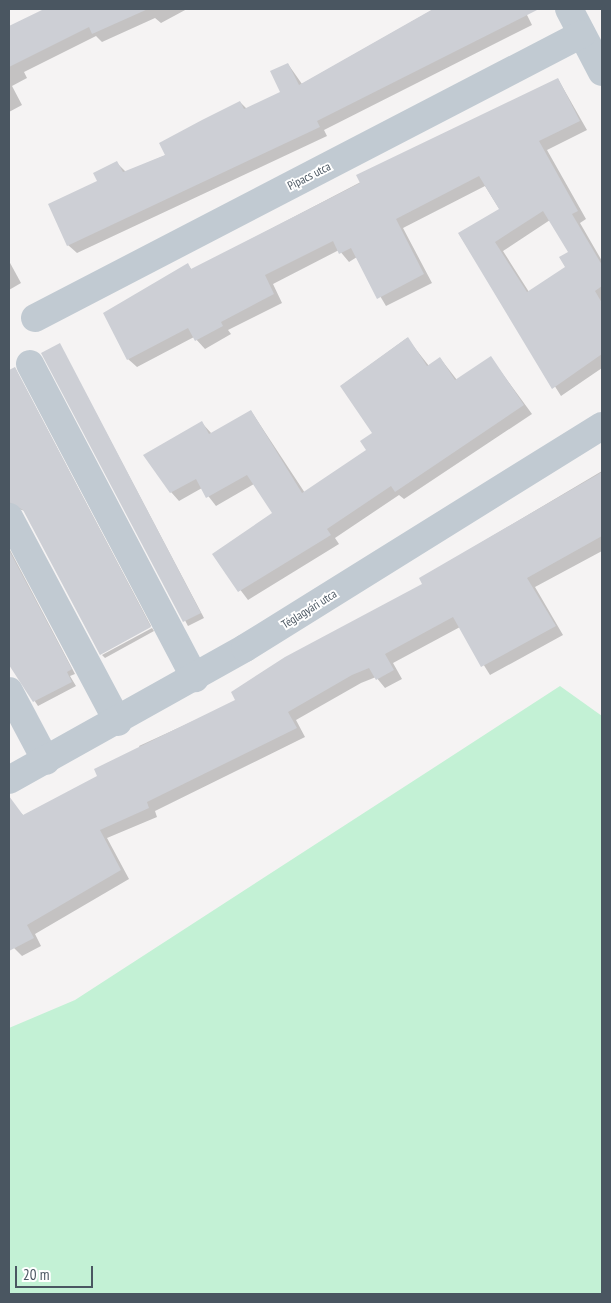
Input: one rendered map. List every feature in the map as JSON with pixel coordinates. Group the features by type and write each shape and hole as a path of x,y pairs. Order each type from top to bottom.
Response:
{"street":[{"path":"569,9 602,72"},
{"name":"Pipacs utca","path":"35,318 582,34"},
{"path":"30,364 196,678"},
{"name":"Téglagyári utca","path":"9,780 196,678 602,426"},
{"path":"9,517 118,722"},
{"path":"9,690 46,761"}],"green space":[{"path":"560,686 602,716 602,1294 9,1294 9,1028 75,1000"}],"building":[{"path":"44,9 148,9 92,34 89,27 9,67 9,26"},
{"path":"433,9 539,9 317,121 320,127 67,246 48,204 97,181 93,173 117,161 123,172 165,155 159,143 240,101 244,109 280,92 270,71 288,63 299,85"},
{"path":"558,78 580,121 539,141 578,211 572,214 602,265 602,286 595,291 602,303 602,354 552,389 458,233 499,209 479,176 396,219 424,274 377,299 351,248 339,254 333,241 265,275 274,294 221,322 223,326 195,341 188,328 127,360 103,313 188,263 191,269 360,183 356,175","holes":["543,211 568,252 559,257 565,267 527,292 495,242"]},
{"path":"408,337 427,366 440,357 455,380 491,356 524,405 395,492 391,486 327,529 331,535 238,592 212,554 272,513 247,475 206,498 196,479 170,493 143,455 202,421 209,434 251,410 302,493 366,450 360,441 372,433 340,386"},
{"path":"60,343 201,613 183,622 41,353"},
{"path":"15,367 151,627 100,655 23,510 9,502 9,370"},
{"path":"602,472 602,536 527,578 556,626 481,667 453,617 385,654 394,670 376,680 369,668 352,675 288,712 297,728 147,802 149,808 100,830 121,870 27,925 34,938 9,951 9,796 23,815 97,776 94,769 235,700 231,692 285,657 422,584 419,578"},
{"path":"9,550 72,669 67,672 72,682 33,702 9,665"}]}
